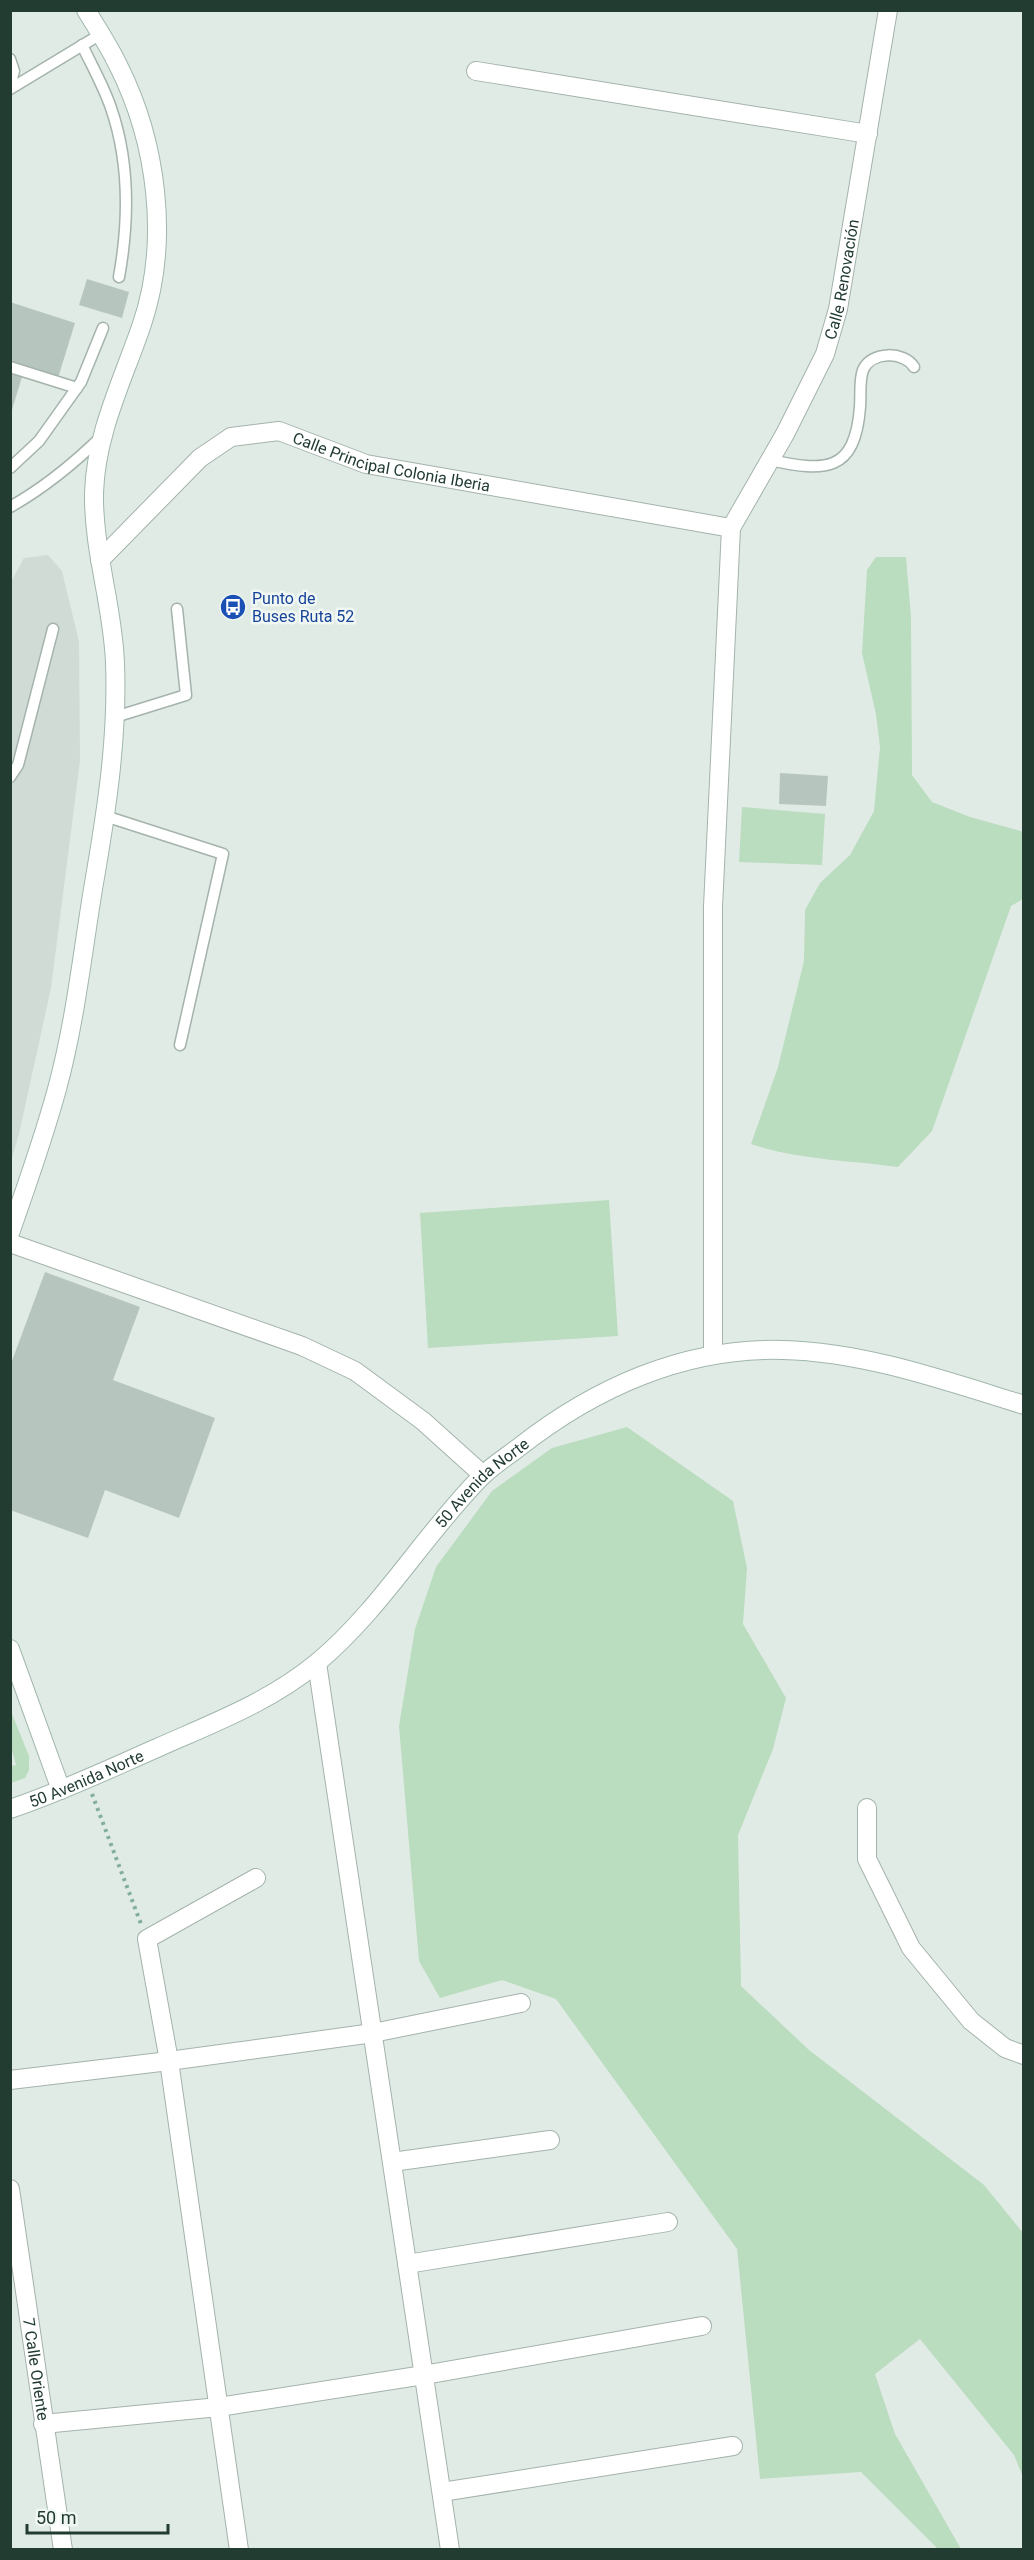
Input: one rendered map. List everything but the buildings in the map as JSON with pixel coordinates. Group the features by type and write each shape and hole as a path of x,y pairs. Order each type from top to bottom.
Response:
{"street":[{"path":"10,1233 57,1089 68,1041 80,981 110,783 115,717 115,661 100,560 94,494 101,436 144,319 156,250 156,218 150,156 143,128 118,64 86,10"},
{"name":"Calle Renovación","path":"731,528 770,460 825,354 838,309 888,10"},
{"path":"476,71 868,134"},
{"name":"Calle Principal Colonia Iberia","path":"100,560 200,458 231,437 279,431 366,464 731,528"},
{"path":"713,1354 713,908 731,528"},
{"path":"10,1243 302,1346 355,1371 423,1421 483,1475"},
{"name":"50 Avenida Norte","path":"10,1809 60,1790 263,1701 317,1663 361,1622 483,1475 553,1421 593,1396 635,1377 713,1354 783,1350 851,1357 962,1386 1023,1405"},
{"path":"10,1649 60,1790"},
{"path":"317,1663 450,2550"},
{"path":"867,1808 867,1859 911,1948 971,2021 1005,2048 1023,2055"},
{"path":"239,2550 169,2061 147,1939 256,1878"},
{"path":"10,2080 373,2033 521,2003"},
{"path":"392,2162 550,2140"},
{"name":"7 Calle Oriente","path":"10,2189 63,2550"},
{"path":"408,2264 668,2222"},
{"path":"43,2424 219,2407 424,2375 702,2326"},
{"path":"442,2492 733,2446"}],"lane":[{"path":"10,87 100,34"},
{"path":"82,45 111,108 122,151 126,191 126,232 119,277"},
{"path":"10,58 14,71 10,87"},
{"path":"10,468 39,441 77,388 103,328"},
{"path":"770,460 810,468 837,462 846,454 859,426 861,381 867,362 884,356 903,357 914,367"},
{"path":"10,368 77,388"},
{"path":"10,507 35,493 72,464 101,436"},
{"path":"115,717 186,695 177,609"},
{"path":"10,777 18,765 53,629"},
{"path":"105,816 223,855 180,1045"}],"path":[{"path":"97,1808 147,1939"}],"shaded area":[{"path":"48,555 62,571 79,642 80,761 51,988 11,1161 11,582 24,558"}],"green space":[{"path":"876,557 906,557 911,617 912,775 932,802 970,817 1024,832 1023,899 1011,906 932,1131 898,1167 806,1156 751,1144 778,1067 804,961 805,910 820,883 850,855 874,811 880,747 876,714 862,653 867,570"},
{"path":"742,807 825,814 822,865 739,862"},
{"path":"609,1200 618,1336 428,1348 420,1213"},
{"path":"627,1427 733,1501 747,1568 743,1624 786,1698 773,1749 738,1835 741,1986 809,2050 984,2185 1023,2233 1023,2477 1014,2455 920,2339 875,2374 895,2434 961,2549 938,2549 861,2472 760,2479 737,2249 556,1999 502,1980 440,1998 419,1961 399,1726 415,1629 436,1567 492,1491 552,1448"},
{"path":"10,1709 29,1756 29,1770 25,1778 11,1783 11,1766 16,1765 11,1747"}],"place":[{"name":"Punto de Buses Ruta 52","path":"233,607"}]}
